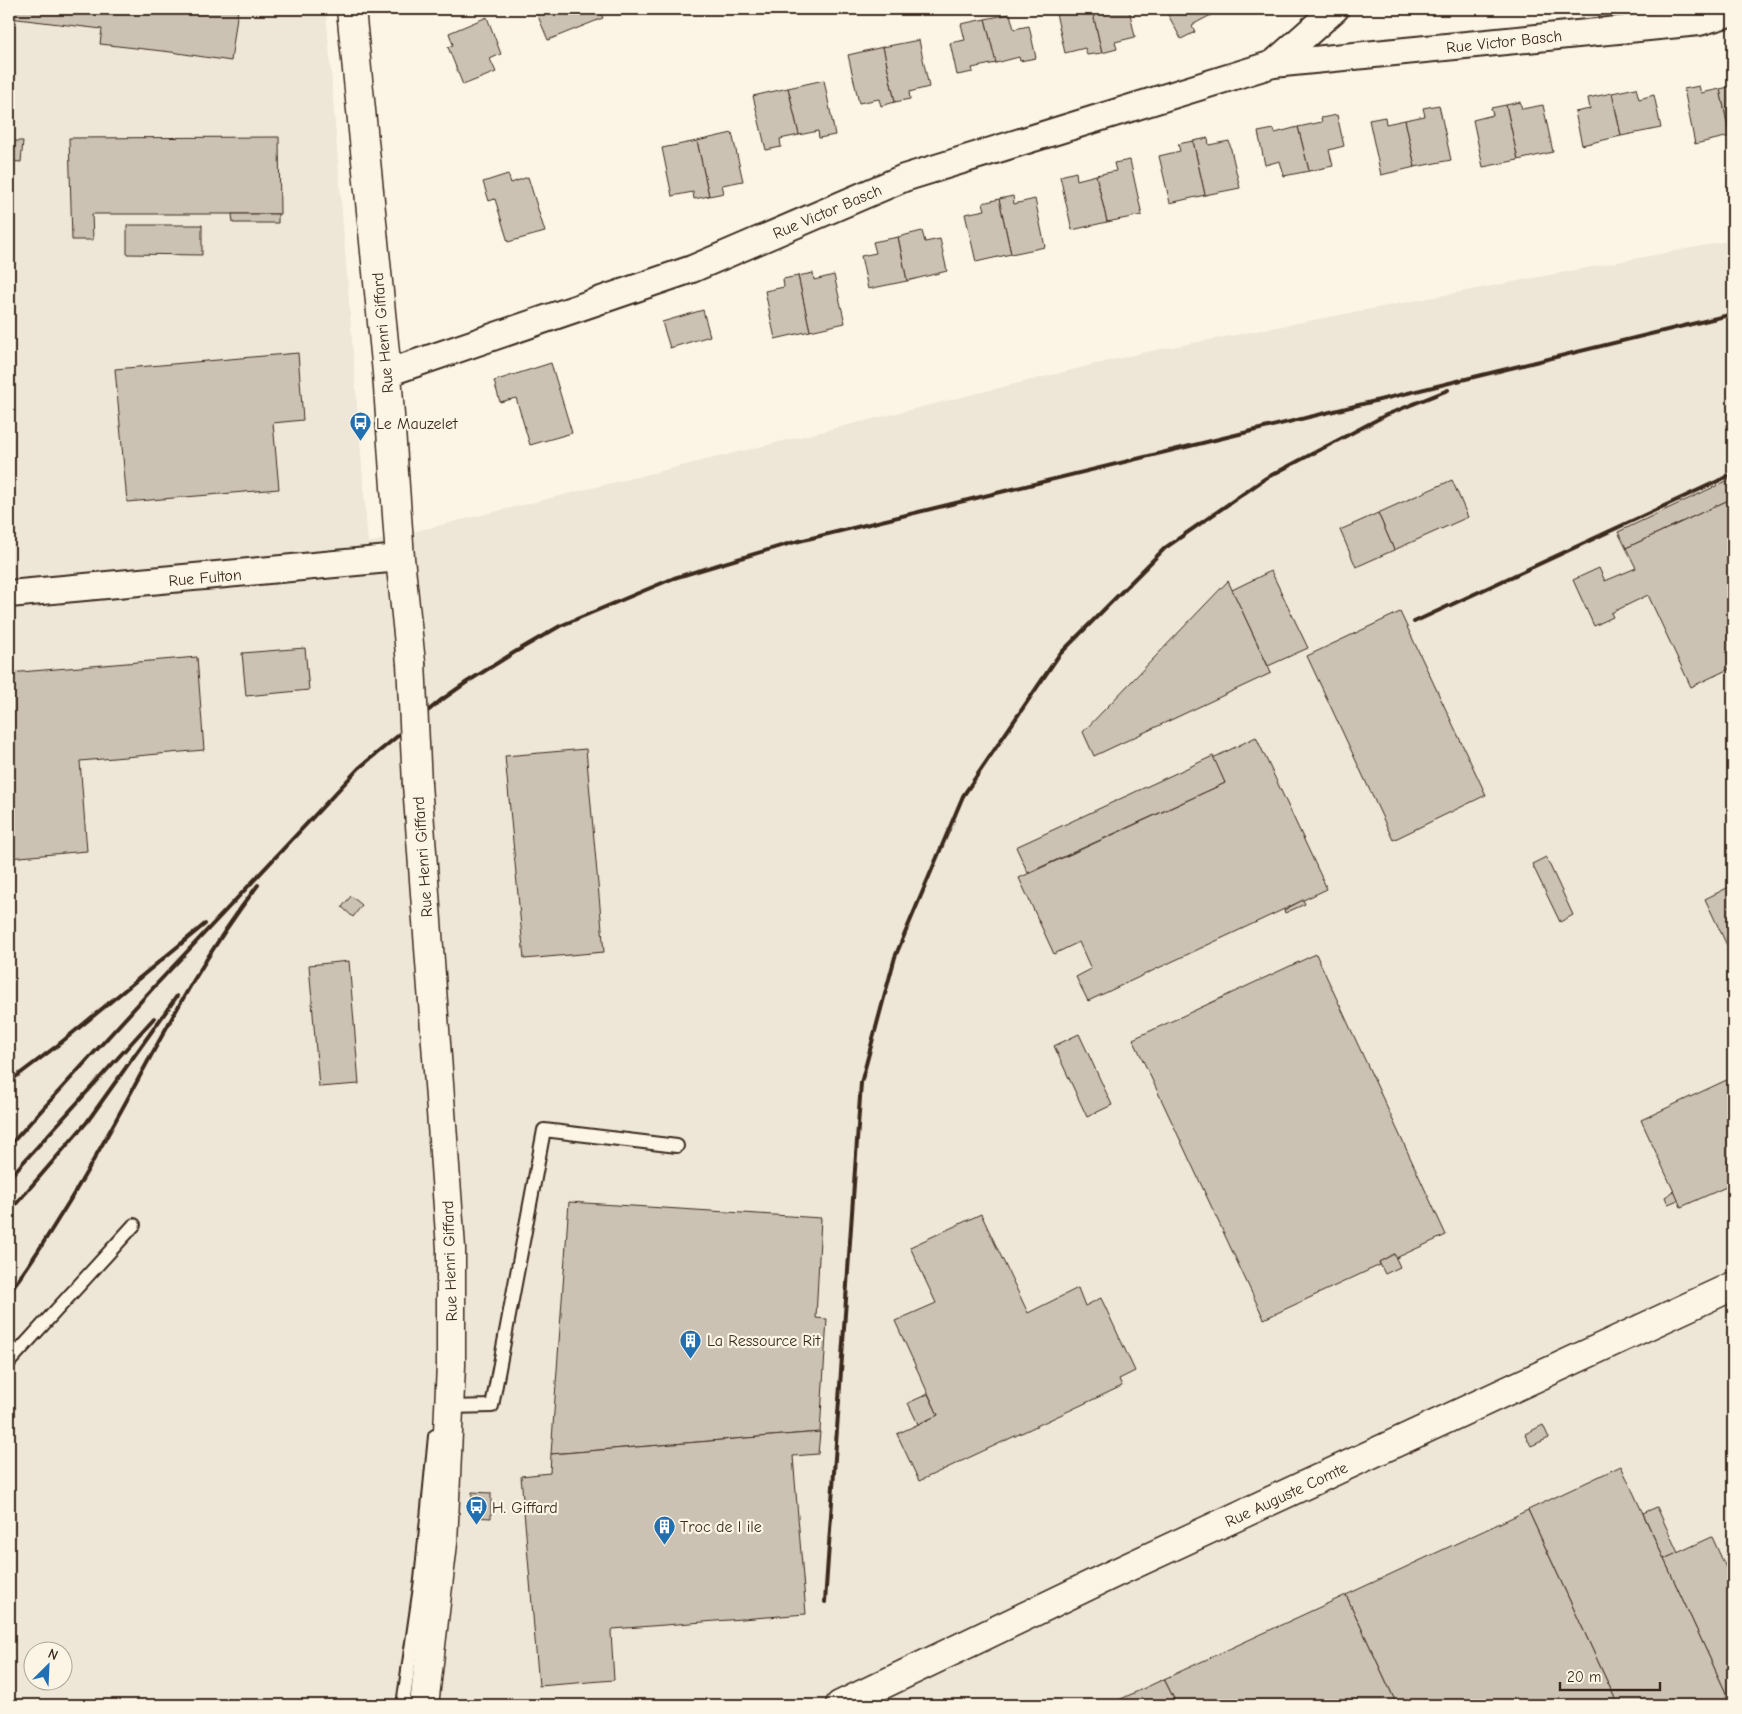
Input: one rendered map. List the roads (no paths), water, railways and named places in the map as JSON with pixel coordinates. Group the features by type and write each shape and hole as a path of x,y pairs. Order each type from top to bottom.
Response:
{"street":[{"name":"Rue Henri Giffard","path":"351,9 387,373 400,558 410,663 451,1248 451,1364 443,1543 424,1705"},
{"name":"Rue Victor Basch","path":"1273,64 1335,9"},
{"name":"Rue Victor Basch","path":"387,373 692,269 904,178 1273,64 1699,22 1733,12"},
{"name":"Rue Fulton","path":"9,594 400,558"},
{"name":"Rue Auguste Comte","path":"840,1705 1111,1575 1733,1286"}],"lane":[{"path":"449,1407 492,1406 544,1130 677,1146"},
{"path":"9,1362 134,1225"},
{"path":"403,1705 421,1580 439,1396 442,1376 451,1364"}],"railway":[{"path":"9,1146 153,988 359,768 440,701 467,682 560,626 674,578 791,543 1733,314"},
{"path":"825,1602 861,1083 895,957 963,796 1059,655 1165,548 1266,478 1386,415 1448,390"},
{"path":"1414,622 1733,474"},
{"path":"9,1292 37,1253 87,1172 179,1005 204,964 258,885"},
{"path":"9,1082 58,1045 205,924"},
{"path":"9,1212 87,1122 177,996"},
{"path":"9,1178 154,1018"}],"place":[{"name":"Le Mauzelet","path":"360,442"},
{"name":"La Ressource Rit","path":"691,1359"},
{"name":"H. Giffard","path":"476,1526"},
{"name":"Troc de l ile","path":"664,1545"}]}
